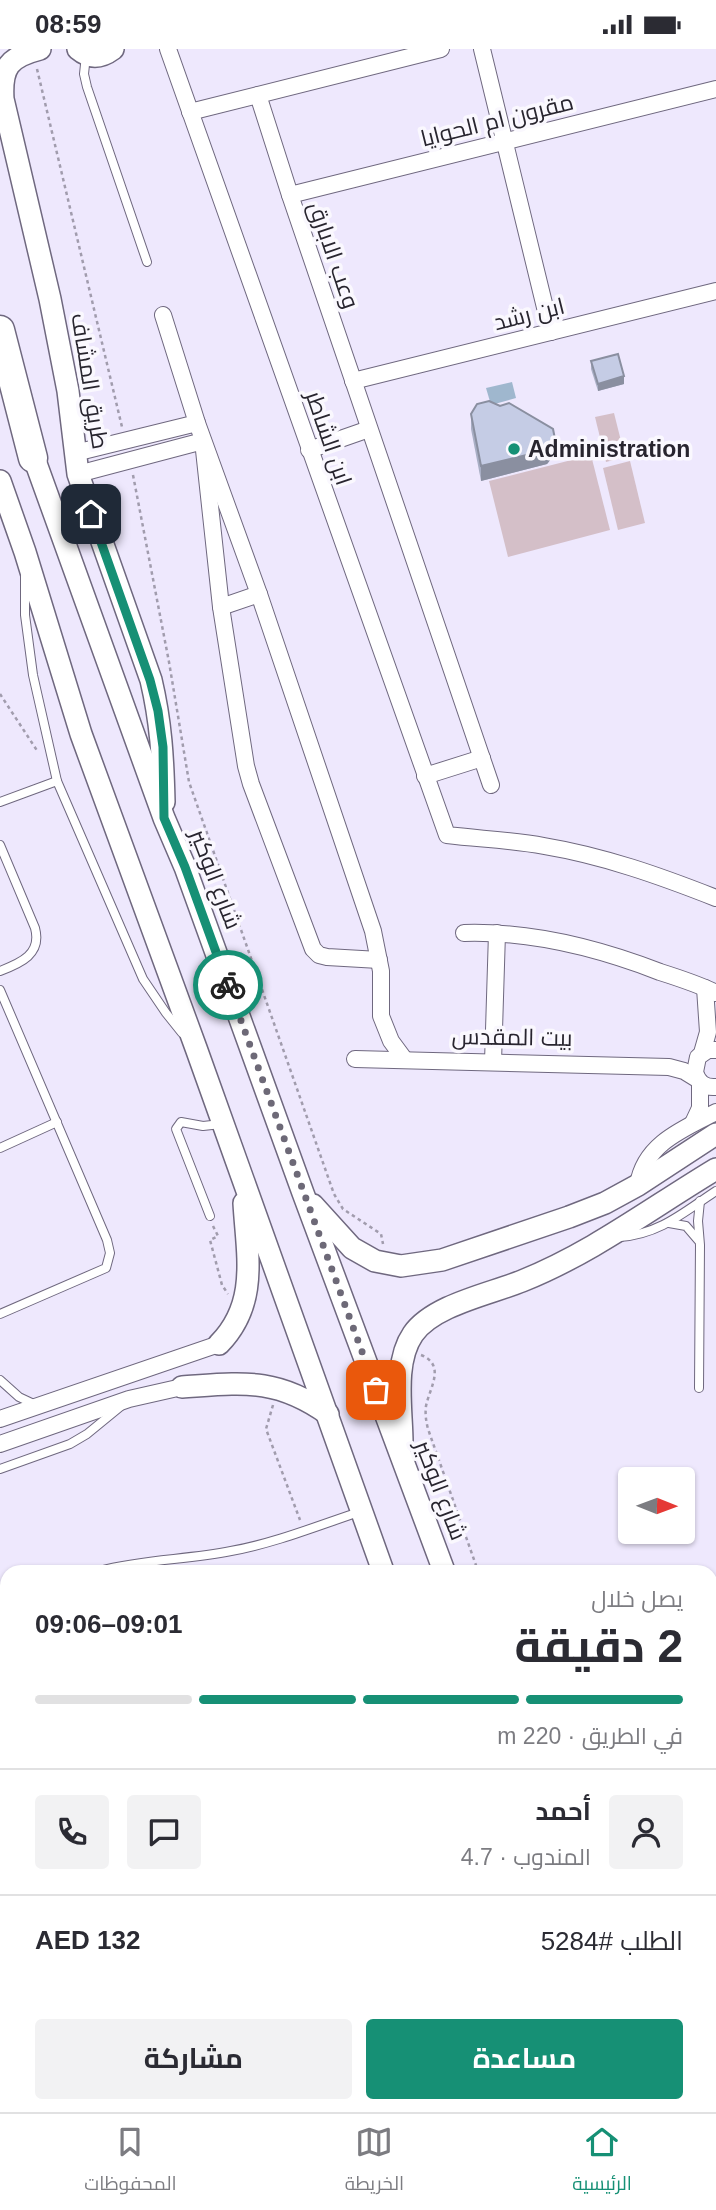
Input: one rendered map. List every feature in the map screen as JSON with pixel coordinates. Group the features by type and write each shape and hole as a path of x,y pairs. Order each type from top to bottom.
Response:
{"highway":[{"path":"0,330 33,458"}],"main road":[{"path":"82,52 104,55 113,49"},
{"name":"طريق المشاف","path":"37,50 15,59 7,67 2,81 3,99 50,299 68,391 77,464 153,691 163,747 164,818"},
{"name":"شارع الوكير","path":"0,362 164,818 185,867 442,1565"},
{"path":"0,481 25,552 81,734 197,1048 381,1565"},
{"path":"303,1193 352,1248 375,1261 401,1266 442,1260 587,1211 638,1185 716,1134"},
{"path":"403,1463 400,1369 405,1350 417,1329 444,1310 542,1273 610,1237 716,1169"},
{"path":"219,1344 235,1325 245,1301 248,1268 242,1180"},
{"path":"182,1387 244,1383 279,1388 309,1400 328,1414"}],"street":[{"path":"190,112 441,49"},
{"path":"482,49 551,332"},
{"name":"ابن الشاطر","path":"171,51 190,112 447,835 534,844 586,855 635,868 716,898"},
{"name":"مقرون ام الحوايا","path":"290,195 716,89"},
{"name":"وعب الابارق","path":"258,95 491,785"},
{"name":"ابن رشد","path":"353,381 716,291"},
{"path":"163,316 203,441 260,594 373,931 379,960 381,1016 391,1041 405,1061"},
{"path":"77,464 125,441 197,423"},
{"path":"309,450 369,429"},
{"path":"77,464 130,460 203,441"},
{"path":"203,441 222,607 246,766 313,949 318,955 327,957 379,960"},
{"path":"222,607 260,594"},
{"path":"425,776 482,758"},
{"path":"464,933 497,933 571,944 609,953 710,991 705,1053 695,1072 704,1083 693,1123"},
{"path":"493,1062 497,933"},
{"name":"بيت المقدس","path":"669,1067 705,1053"},
{"name":"بيت المقدس","path":"355,1059 669,1067 684,1071 704,1083"},
{"path":"638,1185 642,1167 651,1152 693,1123 716,1112"},
{"path":"0,1419 219,1344"},
{"path":"1,1441 129,1399 182,1387"}],"lane":[{"path":"82,52 87,87 147,261"},
{"path":"25,552 24,615 28,644 57,781 143,979 166,1013 197,1048"},
{"path":"0,802 57,781"},
{"path":"0,845 35,928 37,940 29,958 0,971"},
{"path":"0,990 107,1240 109,1259 106,1268 0,1314"},
{"path":"0,1148 57,1122"},
{"path":"210,1216 176,1129 181,1122 203,1126 223,1124"},
{"path":"610,1237 659,1229 716,1191"},
{"path":"699,1388 700,1201"},
{"path":"669,1223 686,1226 700,1245"},
{"path":"0,1380 19,1397 39,1406"},
{"path":"0,1469 70,1444 87,1434 129,1399"},
{"path":"128,1565 157,1559 233,1551 362,1511"}],"path":[{"path":"37,50 125,441"},
{"path":"130,460 169,662 188,782 334,1194 342,1209 381,1234 383,1245 375,1261"},
{"path":"0,694 57,781"},
{"path":"210,1216 218,1237 210,1240 222,1285 232,1298 245,1301"},
{"path":"405,1350 425,1356 432,1361 435,1369 426,1403 428,1429 476,1565"},
{"path":"279,1388 266,1429 303,1530"}],"shaded area":[{"path":"614,413 625,457 606,462 595,417"},
{"path":"591,455 610,530 508,557 489,481"},
{"path":"630,461 645,523 618,530 603,468"}],"water":[{"path":"512,382 516,398 491,405 486,388"}],"building":[{"path":"618,354 624,376 598,384 591,361"},
{"name":"Administration","path":"489,401 500,406 509,403 553,429 555,439 547,450 481,466 471,414 477,404"}],"way so far":[{"path":"228,985 376,1390"}],"place":[{"name":"Administration","path":"514,449"}],"route":[{"path":"91,514 150,680 158,711 163,747 164,818 228,985"}]}
